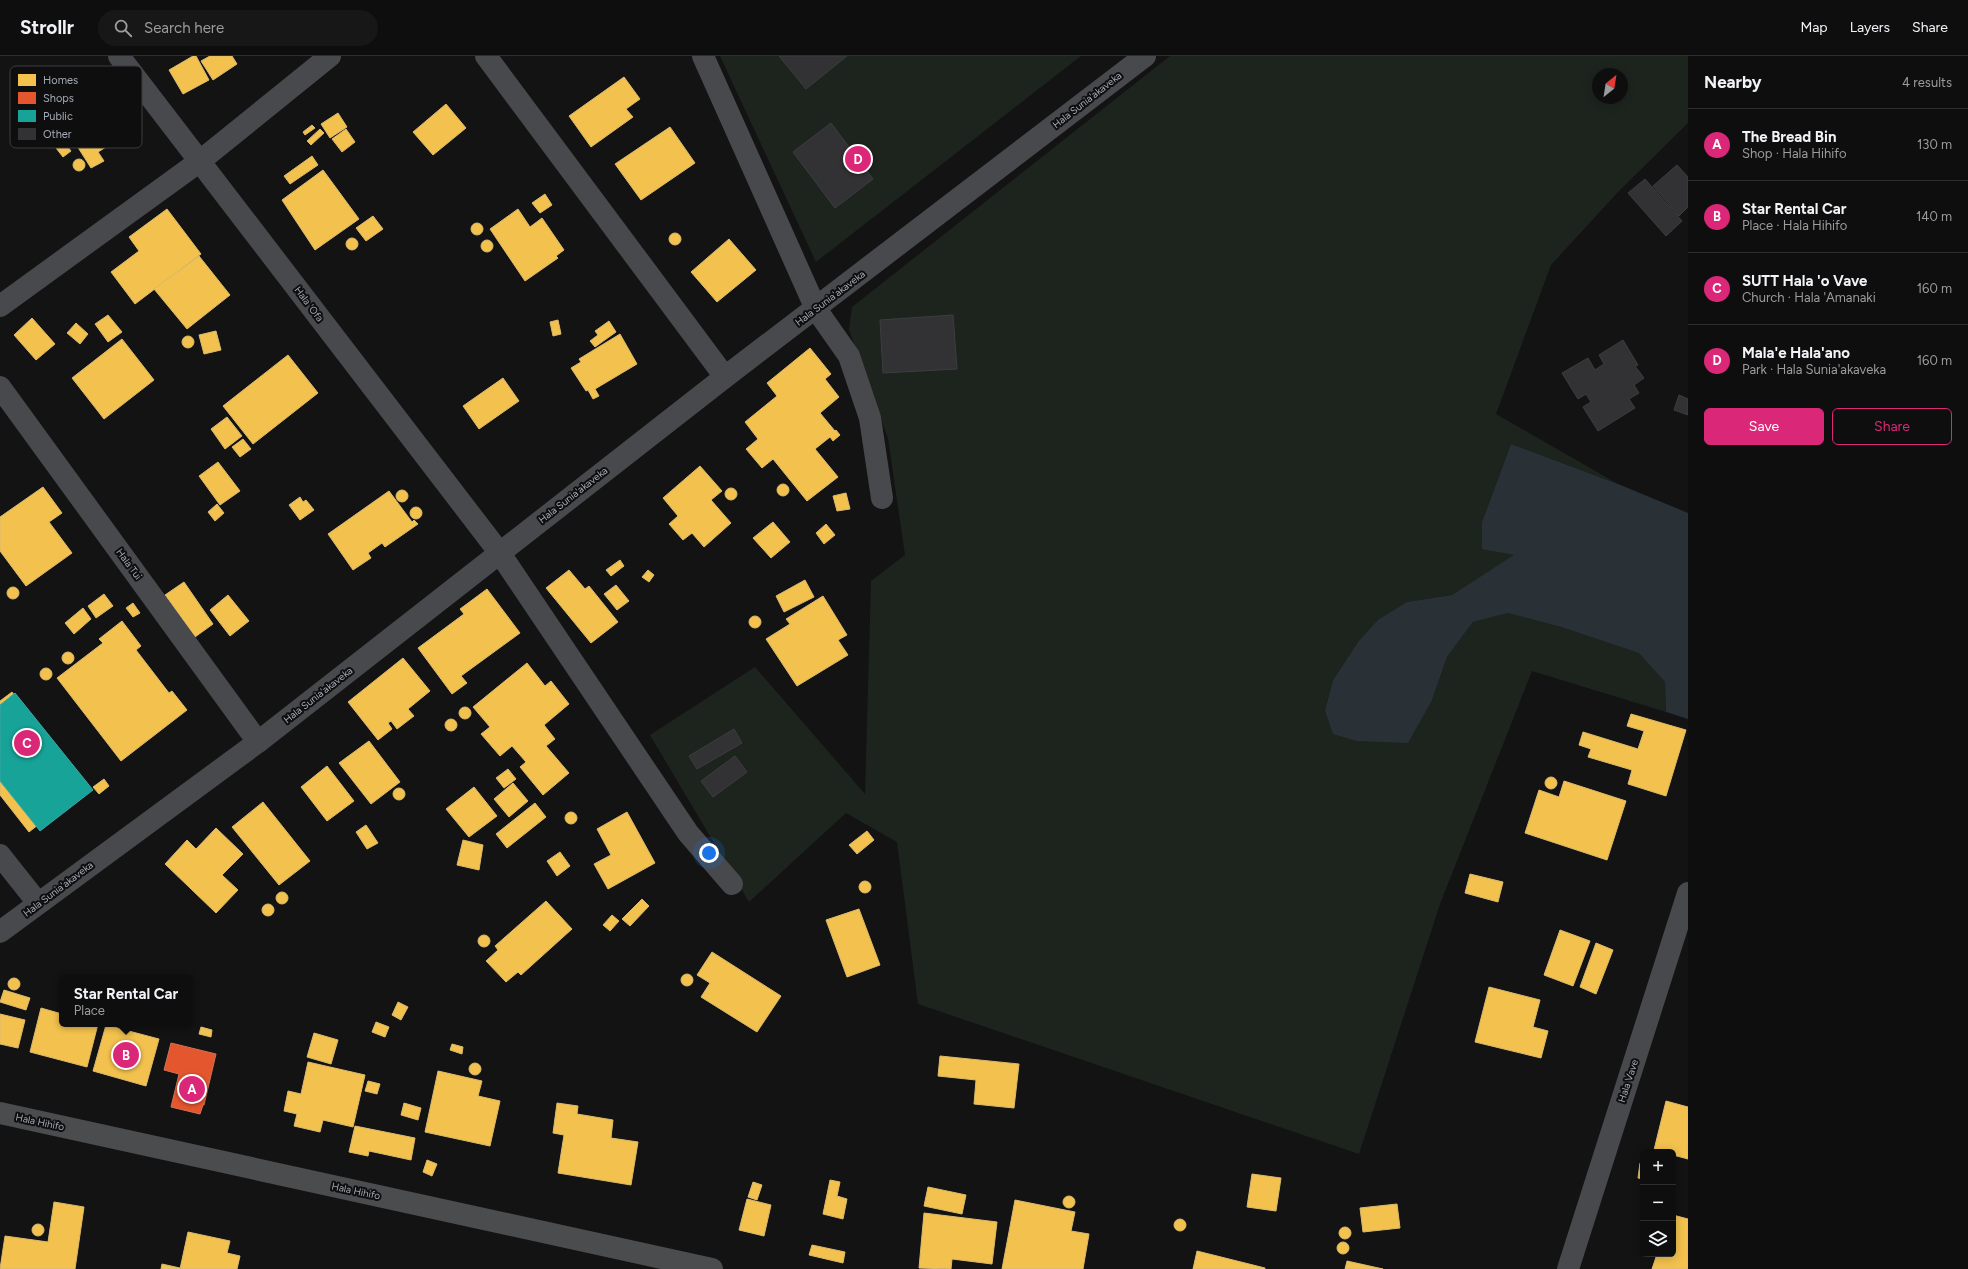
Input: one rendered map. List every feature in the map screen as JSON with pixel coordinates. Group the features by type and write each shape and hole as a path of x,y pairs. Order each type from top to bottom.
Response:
{"main road":[{"name":"Hala Hihifo","path":"0,1113 712,1269"}],"street":[{"name":"Hala 'Ofa","path":"119,56 127,66"},
{"path":"0,306 200,161 330,56"},
{"path":"486,56 725,377"},
{"path":"703,56 816,309 849,356 870,418 882,498"},
{"name":"Hala Sunia'akaveka","path":"0,932 258,742 499,552 725,377 816,309 1145,56"},
{"name":"Hala 'Ofa","path":"142,86 499,552 688,833 732,884"},
{"name":"Hala Tui","path":"0,387 258,742"},
{"path":"0,854 38,903"},
{"name":"Hala Vave","path":"1568,1269 1688,893"}],"shaded area":[{"path":"720,56 1081,56 816,262"},
{"path":"1170,56 1688,56 1688,123 1618,192 1551,265 1496,414 1618,484 1511,444 1482,522 1482,548 1515,555 1452,595 1407,602 1358,642 1333,680 1325,710 1357,741 1381,741 1432,700 1447,657 1473,622 1508,613 1561,627 1640,653 1665,682 1666,712 1532,671 1440,904 1359,1154 918,1004 897,842 846,813 749,902 650,735 755,667 865,794 871,581 905,555 888,438 849,330 852,307"},
{"path":"1511,444 1618,484 1688,513 1688,719 1666,712 1665,682 1639,653 1561,627 1508,613 1473,622 1447,657 1432,700 1408,743 1357,741 1333,734 1325,710 1333,680 1358,642 1378,620 1407,602 1452,595 1514,555 1482,549 1482,522"}],"building: Homes":[{"path":"193,56 196,56 209,80 183,94 169,70"},
{"path":"210,56 232,56 237,64 213,80 201,61"},
{"path":"624,77 640,99 626,109 633,117 591,147 569,116"},
{"path":"446,104 466,128 433,155 413,132"},
{"path":"338,113 347,127 330,138 321,124"},
{"path":"312,125 315,128 305,135 303,132"},
{"path":"670,127 695,163 641,200 615,164"},
{"path":"320,129 324,133 311,145 307,141"},
{"path":"346,129 355,142 342,152 332,139"},
{"path":"56,148 69,148 71,151 63,157"},
{"path":"78,148 104,148 98,152 104,161 91,168"},
{"path":"312,156 318,165 290,184 284,176"},
{"path":"77,159 81,159 85,165 81,171 77,171 73,167 73,163"},
{"path":"323,170 359,219 315,250 282,200"},
{"path":"545,194 552,205 540,213 532,203"},
{"path":"167,209 201,254 135,304 111,272 139,251 129,237"},
{"path":"518,209 530,227 542,218 564,250 556,256 558,258 525,281 490,229"},
{"path":"373,216 383,229 366,241 356,228"},
{"path":"475,223 479,223 483,229 479,235 475,235 471,231 471,227"},
{"path":"673,233 677,233 681,239 677,245 673,245 669,241 669,237"},
{"path":"354,238 357,239 357,249 350,250 347,249 346,242 347,239"},
{"path":"729,239 756,270 717,302 691,272"},
{"path":"485,240 489,240 493,246 489,252 485,252 481,248 481,244"},
{"path":"199,256 230,295 187,329 154,289"},
{"path":"108,315 122,332 108,342 95,324"},
{"path":"32,318 55,344 36,360 14,335"},
{"path":"558,320 561,334 553,336 550,322"},
{"path":"609,321 616,332 595,347 590,341 598,335 595,331"},
{"path":"76,323 88,334 80,344 67,333"},
{"path":"216,331 221,350 204,354 199,335"},
{"path":"620,334 637,364 595,389 599,396 593,399 571,368 581,362 579,359"},
{"path":"186,336 190,336 194,342 190,348 186,348 182,344 182,340"},
{"path":"122,339 154,380 104,419 72,378"},
{"path":"810,348 831,374 825,379 839,397 820,413 840,435 833,441 830,437 815,449 838,477 807,501 773,459 762,468 746,449 758,439 745,422 777,396 767,383"},
{"path":"288,355 318,393 253,444 223,406"},
{"path":"503,378 519,401 479,429 463,406"},
{"path":"227,417 242,436 225,449 211,429"},
{"path":"243,439 251,449 240,457 232,447"},
{"path":"218,462 240,491 220,505 199,476"},
{"path":"700,466 722,491 711,500 731,523 704,547 692,533 683,540 669,524 678,516 663,498"},
{"path":"785,484 788,485 788,495 781,496 778,495 777,488 778,485"},
{"path":"43,487 62,513 49,522 72,553 26,586 0,551 0,517"},
{"path":"729,488 733,488 737,494 733,500 729,500 725,496 725,492"},
{"path":"404,490 407,491 407,501 400,502 397,501 396,494 397,491"},
{"path":"389,491 412,522 414,520 418,524 385,547 382,543 368,553 371,558 353,570 328,534"},
{"path":"846,493 850,509 837,511 833,496"},
{"path":"300,497 303,502 306,500 314,510 300,520 289,505"},
{"path":"217,504 224,513 215,521 208,512"},
{"path":"418,507 421,508 421,518 414,519 411,518 410,511 411,508"},
{"path":"773,522 790,542 771,558 753,538"},
{"path":"826,524 835,535 824,544 816,533"},
{"path":"620,560 624,566 611,576 606,570"},
{"path":"569,570 585,589 589,586 618,622 591,643 546,588"},
{"path":"648,570 654,575 649,582 642,577"},
{"path":"805,580 814,597 784,612 776,596"},
{"path":"184,582 213,624 195,637 165,595"},
{"path":"616,585 629,601 617,610 604,594"},
{"path":"11,587 15,587 19,593 15,599 11,599 7,595 7,591"},
{"path":"487,589 520,633 461,676 467,683 452,694 418,648 464,614 460,609"},
{"path":"104,594 113,606 96,618 88,606"},
{"path":"228,595 249,621 230,636 210,610"},
{"path":"823,596 847,635 838,640 848,655 797,686 766,639 790,624 786,619"},
{"path":"133,603 140,613 133,617 126,608"},
{"path":"83,608 91,619 74,634 65,623"},
{"path":"753,616 757,616 761,622 757,628 753,628 749,624 749,620"},
{"path":"122,621 141,646 136,650 169,693 172,691 187,710 121,761 57,678 103,643 99,639"},
{"path":"66,652 70,652 74,658 70,664 66,664 62,660 62,656"},
{"path":"403,658 430,691 408,709 414,716 397,729 391,721 388,723 392,729 378,740 348,702"},
{"path":"527,663 545,686 551,681 569,704 544,725 555,739 546,746 569,773 543,795 520,767 526,762 512,746 500,756 481,734 490,727 473,707"},
{"path":"48,668 51,669 51,679 44,680 41,679 40,672 41,669"},
{"path":"12,692 23,707 18,711 81,791 29,832 0,795 0,701"},
{"path":"463,707 467,707 471,713 467,719 463,719 459,715 459,711"},
{"path":"1631,714 1686,730 1666,796 1628,784 1632,770 1588,757 1591,749 1579,745 1583,732 1638,749 1644,731 1627,726"},
{"path":"453,719 456,720 456,730 449,731 446,730 445,723 446,720"},
{"path":"369,741 400,782 371,804 339,763"},
{"path":"327,766 354,801 327,821 301,787"},
{"path":"508,769 516,779 504,788 496,778"},
{"path":"1549,777 1553,777 1557,783 1553,789 1549,789 1545,785 1545,781"},
{"path":"104,779 109,786 99,794 93,787"},
{"path":"1564,781 1626,801 1607,860 1525,833 1539,790 1559,797"},
{"path":"513,783 528,801 509,817 494,799"},
{"path":"474,787 497,816 469,837 446,809"},
{"path":"401,788 404,789 404,799 397,800 394,799 393,792 394,789"},
{"path":"263,802 310,861 279,885 232,827"},
{"path":"535,803 546,817 507,848 496,834"},
{"path":"569,812 573,812 577,818 573,824 569,824 565,820 565,816"},
{"path":"627,812 655,863 608,889 594,864 611,855 597,829"},
{"path":"366,825 378,843 367,849 356,832"},
{"path":"216,828 243,854 222,875 238,890 216,913 165,864 187,840 196,849"},
{"path":"867,831 874,840 857,854 849,845"},
{"path":"463,840 483,845 479,870 457,865"},
{"path":"560,852 570,866 557,876 547,861"},
{"path":"1470,874 1503,882 1498,902 1465,893"},
{"path":"863,881 867,881 871,887 867,893 863,893 859,889 859,885"},
{"path":"280,892 284,892 288,898 284,904 280,904 276,900 276,896"},
{"path":"642,899 649,906 630,926 622,919"},
{"path":"546,901 572,929 521,975 518,972 506,982 486,961 498,950 495,946"},
{"path":"270,904 273,905 273,915 266,916 263,915 262,908 263,905"},
{"path":"859,909 880,965 847,977 826,920"},
{"path":"612,915 619,921 610,931 603,925"},
{"path":"1560,930 1590,941 1573,986 1544,975"},
{"path":"482,935 486,935 490,941 486,947 482,947 478,943 478,939"},
{"path":"1596,943 1613,950 1596,994 1580,987"},
{"path":"712,952 781,996 757,1032 701,997 710,983 697,975"},
{"path":"685,974 689,974 693,980 689,986 685,986 681,982 681,978"},
{"path":"12,978 16,978 20,984 16,990 12,990 8,986 8,982"},
{"path":"1489,987 1540,1000 1533,1027 1548,1031 1541,1058 1475,1042"},
{"path":"4,990 30,998 26,1010 0,1002"},
{"path":"398,1002 408,1007 401,1020 392,1015"},
{"path":"41,1008 59,1013 59,1027 97,1027 87,1067 30,1052"},
{"path":"0,1014 25,1020 18,1048 0,1044"},
{"path":"376,1022 389,1027 385,1037 372,1032"},
{"path":"105,1027 114,1027 159,1039 146,1086 93,1071"},
{"path":"201,1027 212,1030 211,1037 199,1034"},
{"path":"314,1033 338,1040 331,1064 307,1057"},
{"path":"452,1044 463,1047 462,1054 450,1050"},
{"path":"940,1056 1019,1064 1014,1108 974,1104 976,1080 938,1076"},
{"path":"308,1062 365,1075 353,1127 323,1120 320,1132 294,1126 297,1114 284,1111 288,1091 301,1094"},
{"path":"473,1063 477,1063 481,1069 477,1075 473,1075 469,1071 469,1067"},
{"path":"438,1071 482,1081 478,1096 500,1101 490,1146 425,1132"},
{"path":"368,1081 380,1084 377,1094 365,1091"},
{"path":"1666,1101 1688,1107 1688,1159 1676,1156 1676,1149 1654,1149"},
{"path":"404,1103 421,1108 418,1120 401,1115"},
{"path":"557,1103 578,1106 577,1114 613,1120 611,1138 638,1142 631,1185 558,1173 564,1135 553,1133"},
{"path":"355,1126 415,1138 411,1160 369,1151 368,1156 349,1152"},
{"path":"427,1160 437,1164 432,1176 423,1172"},
{"path":"1640,1163 1640,1178 1638,1178"},
{"path":"1252,1174 1281,1178 1276,1211 1247,1207"},
{"path":"830,1180 840,1182 837,1196 847,1199 843,1219 823,1214"},
{"path":"753,1182 762,1185 757,1200 748,1197"},
{"path":"928,1187 966,1195 962,1214 924,1206"},
{"path":"1067,1196 1071,1196 1075,1202 1071,1208 1067,1208 1063,1204 1063,1200"},
{"path":"747,1199 771,1205 764,1236 739,1230"},
{"path":"1015,1200 1075,1212 1071,1231 1089,1234 1083,1269 1002,1269"},
{"path":"54,1202 84,1207 75,1269 0,1269 5,1236 48,1242"},
{"path":"1397,1204 1400,1228 1363,1232 1360,1208"},
{"path":"924,1213 997,1222 992,1264 952,1259 951,1269 919,1268"},
{"path":"1676,1216 1688,1219 1688,1269 1652,1269 1656,1257 1676,1257"},
{"path":"1178,1219 1182,1219 1186,1225 1182,1231 1178,1231 1174,1227 1174,1223"},
{"path":"40,1224 43,1225 43,1235 36,1236 33,1235 32,1228 33,1225"},
{"path":"1347,1227 1350,1228 1350,1238 1343,1239 1340,1238 1339,1231 1340,1228"},
{"path":"188,1232 230,1241 227,1253 240,1256 237,1269 180,1269"},
{"path":"1341,1242 1345,1242 1349,1248 1345,1254 1341,1254 1337,1250 1337,1246"},
{"path":"812,1245 845,1252 843,1263 809,1255"},
{"path":"1197,1251 1265,1268 1265,1269 1193,1269"},
{"path":"1347,1261 1383,1269 1345,1269"},
{"path":"162,1264 180,1268 161,1269"}],"building: Shops":[{"path":"171,1043 216,1054 204,1105 200,1114 171,1107 179,1074 164,1070"}],"building: Public":[{"path":"15,693 93,790 40,831 0,781 0,705"}],"building: Other":[{"path":"779,56 847,56 806,89"},
{"path":"831,123 873,179 835,208 793,152"},
{"path":"1677,165 1688,177 1688,207 1679,216 1653,186"},
{"path":"1645,179 1682,221 1666,236 1628,193"},
{"path":"953,315 957,369 883,373 880,320"},
{"path":"1623,340 1638,365 1635,366 1644,378 1634,385 1639,393 1629,399 1635,408 1598,431 1583,407 1591,402 1586,394 1578,399 1562,373 1588,358 1595,370 1604,364 1599,355"},
{"path":"1679,395 1688,399 1688,415 1674,410"},
{"path":"734,729 742,743 697,769 689,756"},
{"path":"735,756 747,772 713,797 701,781"}],"place":[{"name":"Mala'e Hala'ano","path":"858,159"},
{"name":"SUTT Hala 'o Vave","path":"27,743"},
{"name":"Star Rental Car","path":"126,1055"},
{"name":"The Bread Bin","path":"192,1089"}]}
